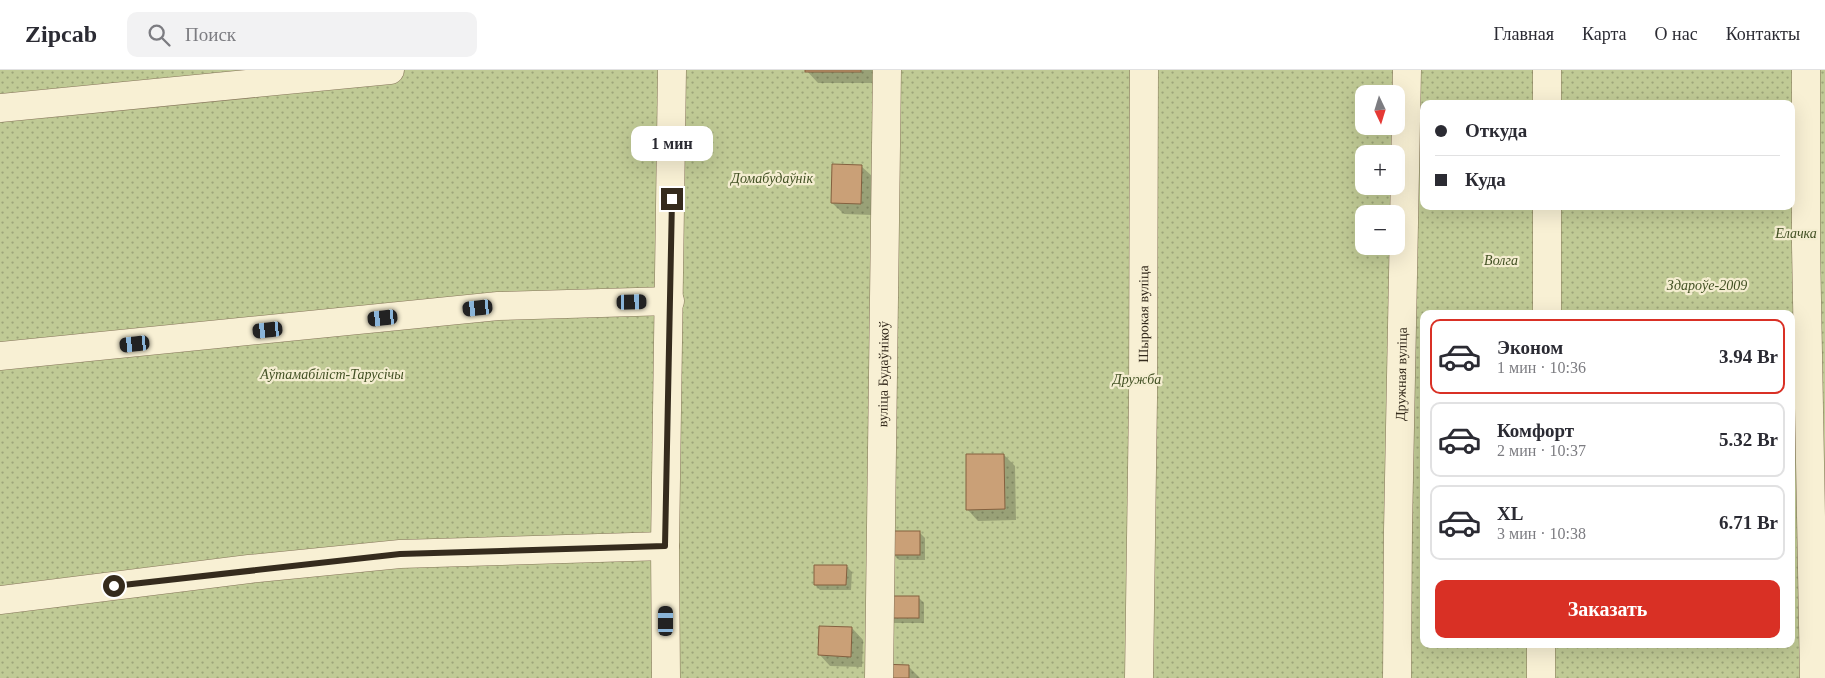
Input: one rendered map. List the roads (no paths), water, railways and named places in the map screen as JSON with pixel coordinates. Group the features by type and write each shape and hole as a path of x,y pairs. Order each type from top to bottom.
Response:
{"street":[{"path":"0,108 390,70"},
{"path":"666,678 665,546 672,70"},
{"name":"вуліца Будаўнікоў","path":"879,678 887,70"},
{"name":"Шырокая вуліца","path":"1139,678 1143,399 1144,70"},
{"name":"Дружная вуліца","path":"1397,678 1398,520 1407,70"},
{"path":"1547,70 1547,100"},
{"path":"1806,70 1815,249 1814,678"},
{"path":"1547,210 1547,310"},
{"path":"0,356 498,306 670,301"},
{"path":"0,600 400,554 665,546"},
{"path":"1541,648 1541,678"}],"park label":[{"name":"Домабудаўнік","path":"772,178"},
{"name":"Елачка","path":"1796,233"},
{"name":"Волга","path":"1501,260"},
{"name":"Здароўе-2009","path":"1707,285"},
{"name":"Аўтамабіліст-Тарусічы","path":"332,374"},
{"name":"Дружба","path":"1137,379"}]}
